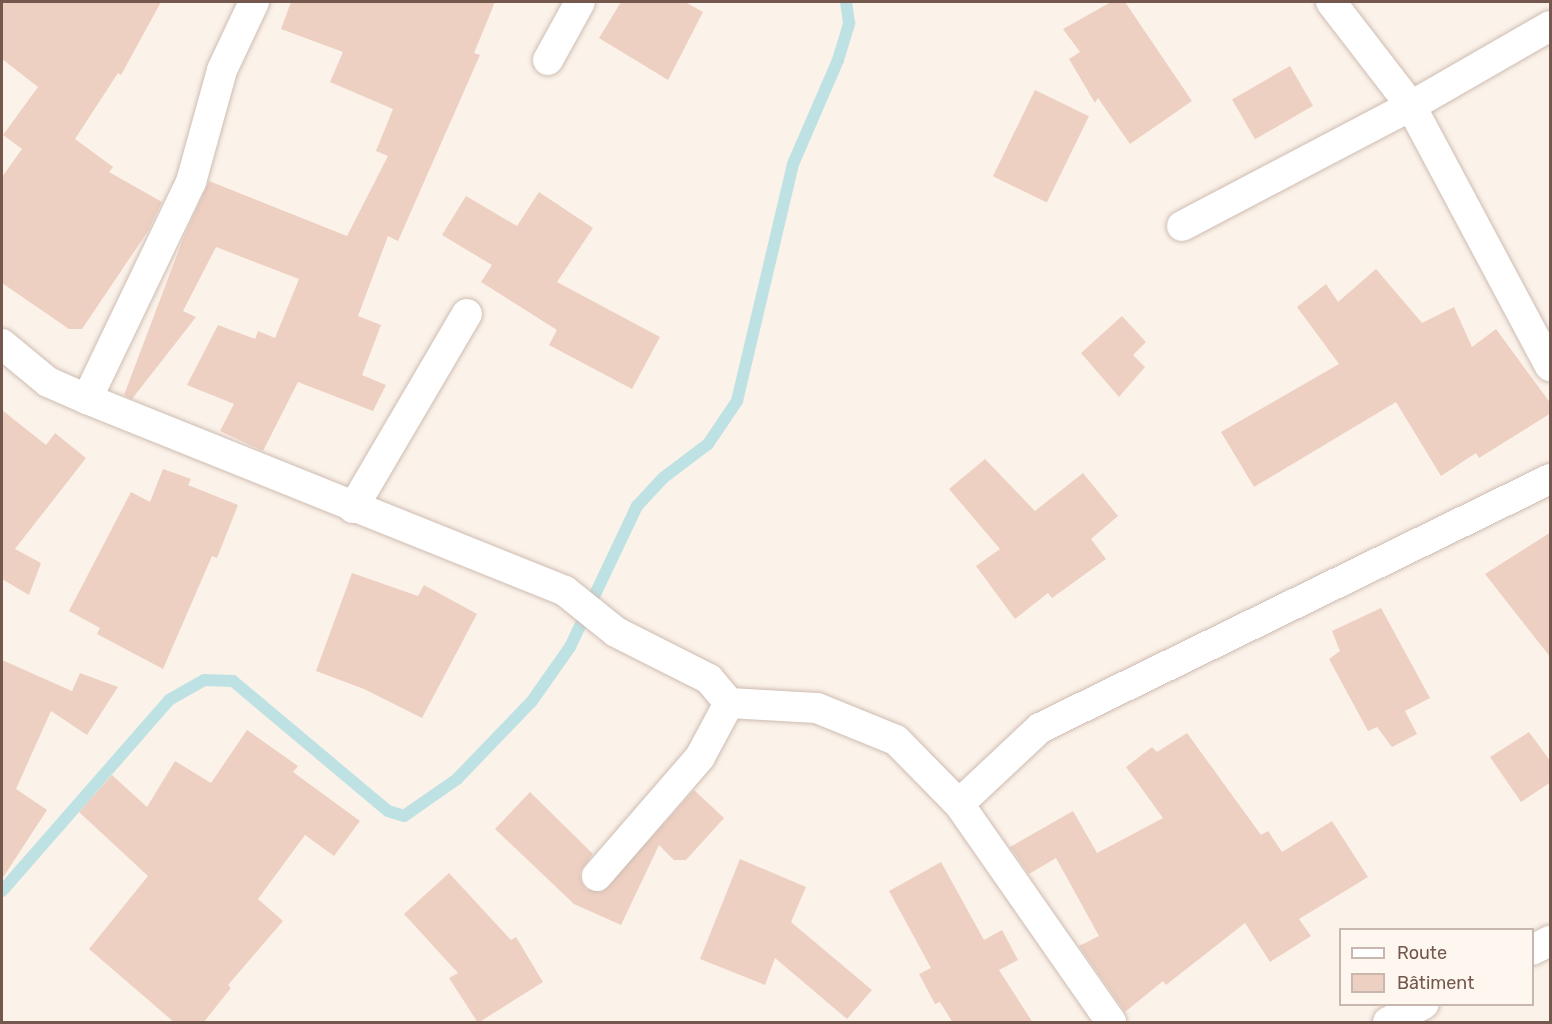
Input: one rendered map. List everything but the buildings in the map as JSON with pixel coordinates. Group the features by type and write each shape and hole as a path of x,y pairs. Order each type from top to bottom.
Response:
{"street":[{"path":"87,399 191,182 222,70 254,2"},
{"path":"548,60 580,2"},
{"path":"1331,2 1411,106 1551,366"},
{"path":"1182,226 1411,106 1551,26"},
{"path":"353,508 467,314"},
{"path":"2,344 48,382 353,508 565,591 616,632 709,679 729,702 817,708 856,721 896,740 959,804 1111,1023"},
{"path":"959,804 1040,728 1551,479"},
{"path":"597,876 700,757 729,702"},
{"path":"1534,950 1551,941"},
{"path":"1388,1023 1422,1006"}],"waterway":[{"path":"2,891 169,700 204,680 233,681 388,811 404,816 457,779 532,701 570,647 637,506 663,478 708,444 737,401 793,164 838,60 849,23 846,2"}]}
